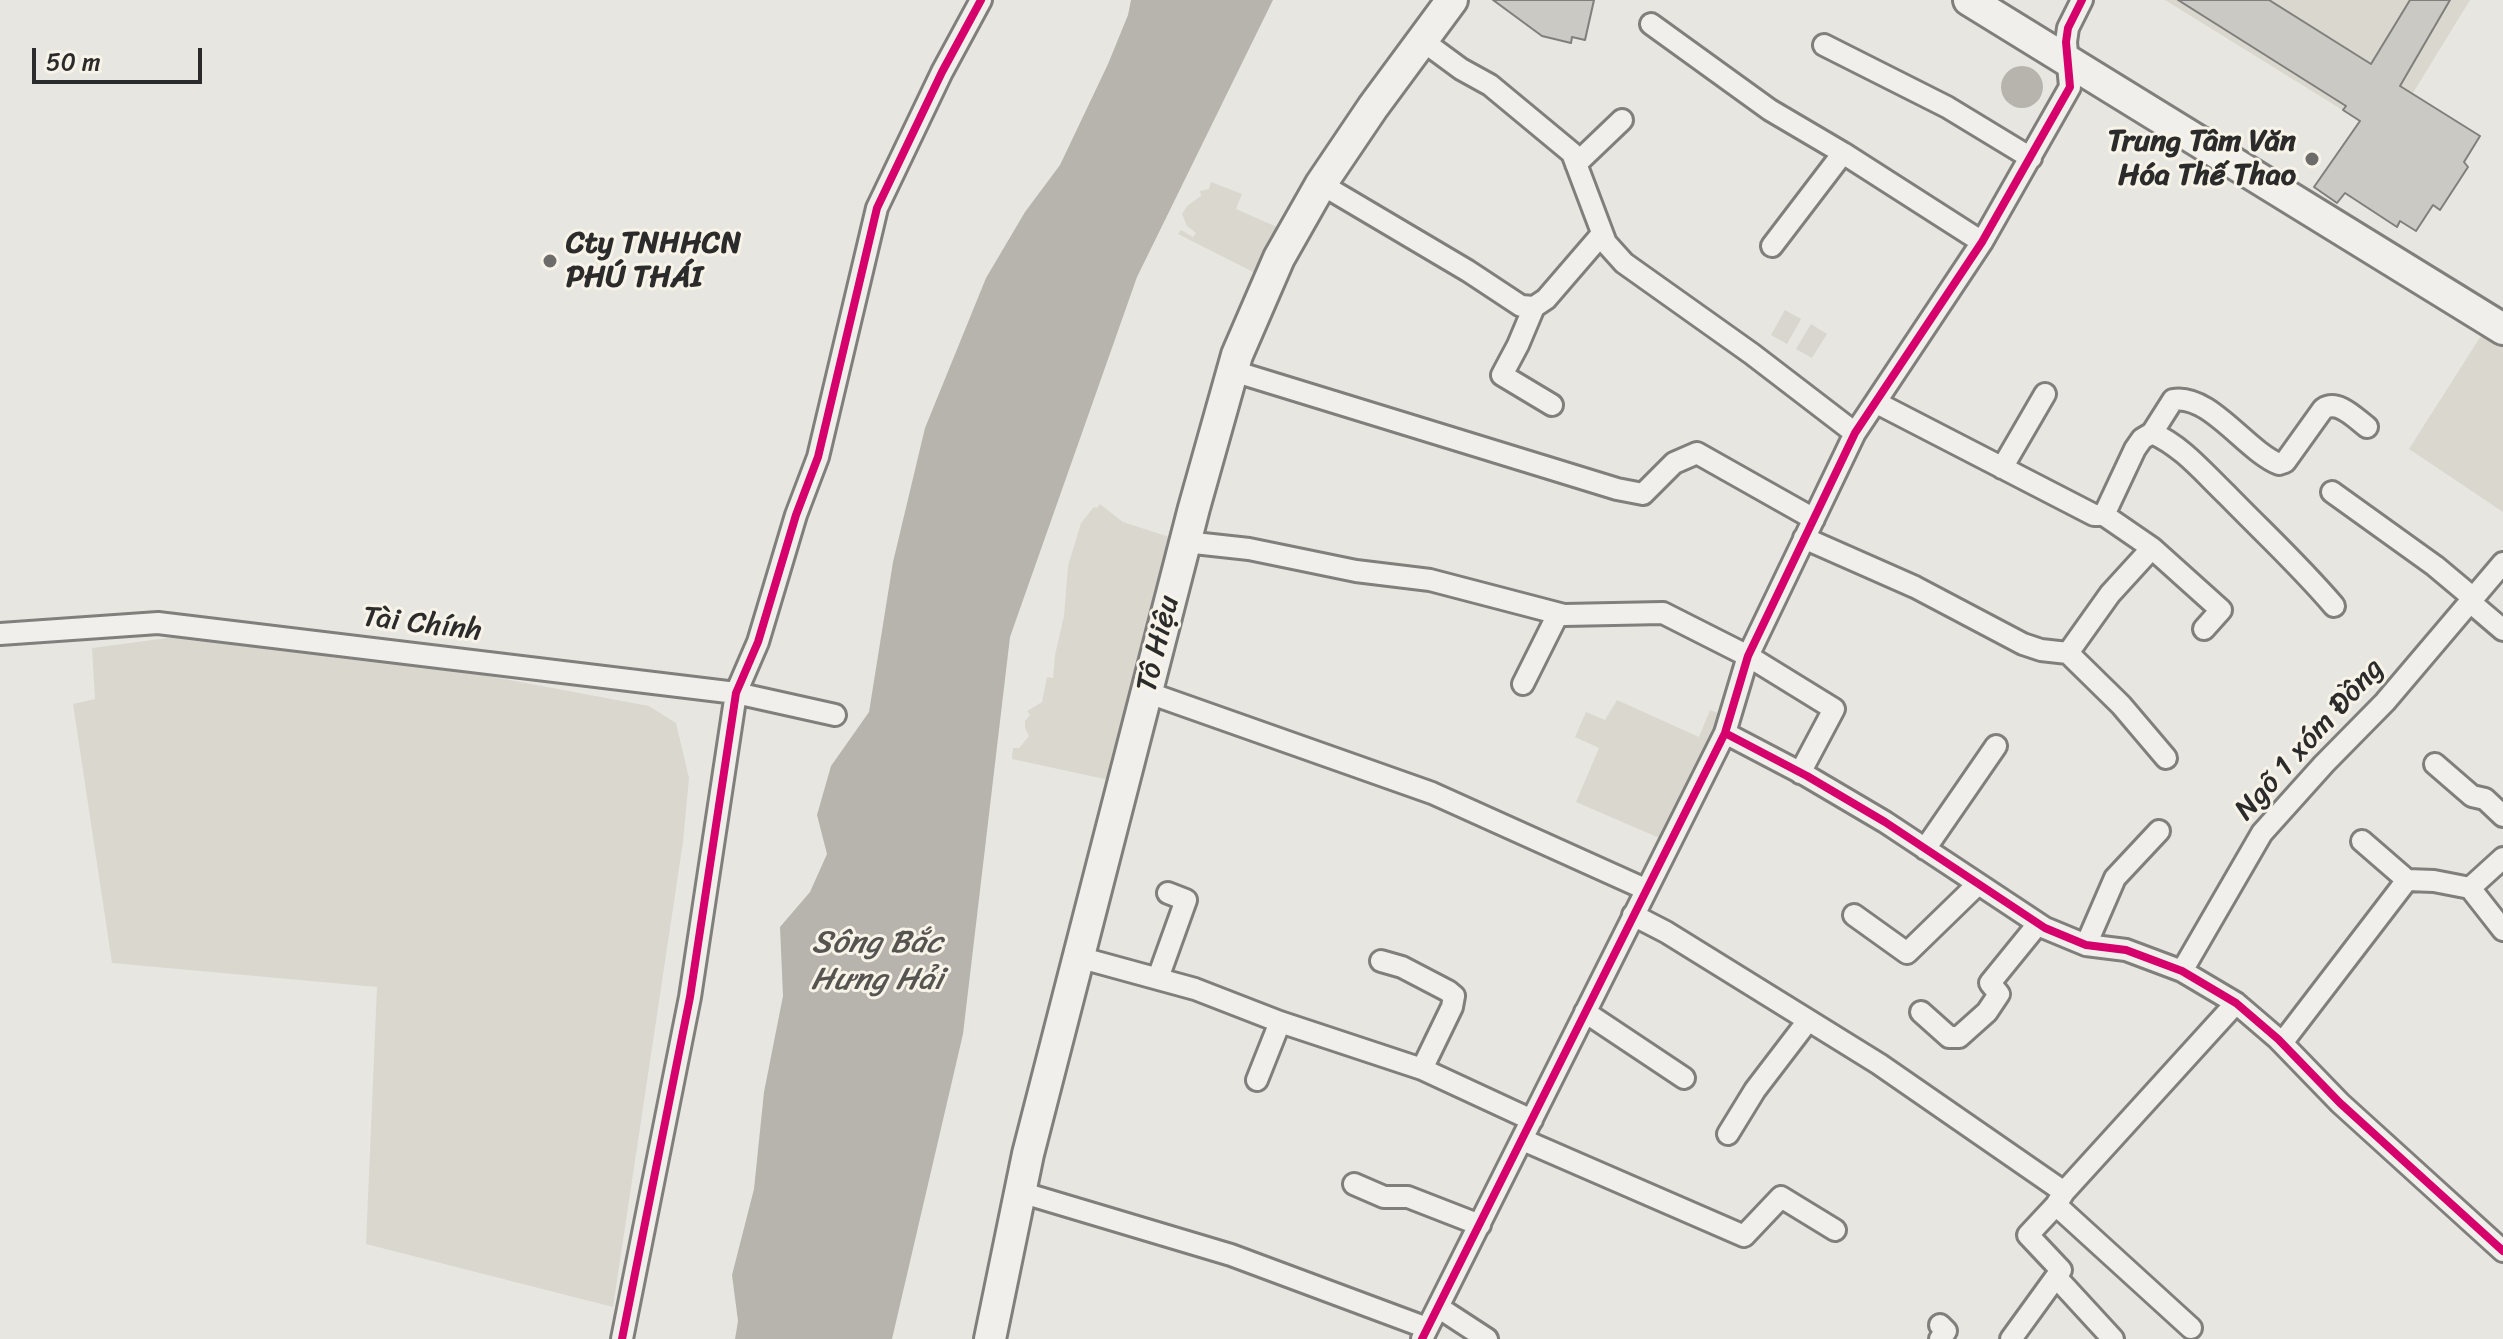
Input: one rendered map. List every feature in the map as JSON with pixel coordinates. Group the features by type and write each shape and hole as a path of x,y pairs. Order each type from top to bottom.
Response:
{"main road":[{"name":"Tô Hiệu","path":"990,1339 1020,1192 1078,957 1185,542 1237,355 1279,258 1321,184 1452,0"},
{"path":"1969,0 2503,329"}],"street":[{"path":"622,1339 690,997 736,693 758,642 796,515 818,457 877,208 942,72 981,0"},
{"path":"1020,1192 1231,1255 1425,1334 1725,733 1748,656 1855,433 1982,242 2070,87 2068,28 2082,0"},
{"path":"1651,24 1770,110 1982,242"},
{"path":"1423,41 1461,69 1490,85 1572,153 1606,243 1624,263 1752,354 1855,433"},
{"path":"1824,45 1947,107 2031,158"},
{"path":"1576,164 1622,120"},
{"path":"1772,246 1843,153"},
{"path":"1321,184 1521,306 1534,307"},
{"path":"1552,405 1502,375 1534,307 1546,299 1602,234"},
{"path":"1233,371 1617,489 1643,494 1674,463 1697,453 1809,529 1915,587 2023,644 2068,653 2121,705 2166,758"},
{"path":"2002,468 2045,394"},
{"path":"2104,515 2135,449 2142,439 2152,433 2173,400 2183,398 2205,409 2279,464 2285,462 2329,405 2336,405 2367,427"},
{"path":"1877,403 2094,515 2104,515 2152,548 2221,610 2204,629"},
{"path":"2152,433 2163,438 2206,473 2297,563 2334,606"},
{"path":"2332,492 2435,566 2503,630"},
{"path":"1185,542 1249,549 1356,571 1430,580 1558,614 1663,613 1748,656 1834,709 1800,773"},
{"path":"2068,653 2110,594 2152,548"},
{"name":"Ngõ 1 xóm Đồng","path":"2182,971 2262,833 2385,702 2503,563"},
{"path":"1523,684 1558,614"},
{"name":"Tài Chính","path":"0,634 158,623 736,693 835,715"},
{"path":"1146,692 1432,793 1645,889"},
{"path":"1725,733 1800,773 1925,849 2038,924 2086,945 2126,950 2182,971 2236,1003 2282,1043 2340,1103 2503,1251"},
{"path":"1925,849 1996,746"},
{"path":"2435,764 2472,796 2485,799 2503,816"},
{"path":"2086,945 2115,878 2159,831"},
{"path":"2362,841 2407,880 2434,881 2470,888 2503,930"},
{"path":"2470,888 2503,858"},
{"path":"2282,1043 2407,880"},
{"path":"1854,915 1907,953 1978,884"},
{"path":"1158,978 1186,900 1168,893"},
{"path":"1633,915 1666,932 1879,1064 2060,1198 2191,1328"},
{"path":"1921,1012 1949,1037 1959,1037 1987,1012 1999,994 1990,983 2038,924"},
{"path":"1078,957 1195,989 1280,1022 1422,1069 1532,1120"},
{"path":"1381,961 1402,967 1454,996 1452,1007 1422,1069"},
{"path":"2011,1339 2061,1270 2028,1235 2236,1003"},
{"path":"1585,1012 1684,1078"},
{"path":"1257,1080 1280,1022"},
{"path":"1728,1134 1755,1090 1807,1022"},
{"path":"1523,1140 1744,1236 1781,1197 1835,1230"},
{"path":"1354,1184 1384,1197 1408,1197 1480,1225"},
{"path":"2056,1277 2113,1339"},
{"path":"1438,1307 1487,1339"}],"shaded area":[{"path":"2165,0 2470,0 2386,137"},
{"path":"1211,182 1242,194 1236,209 1293,234 1271,281 1178,234 1181,230 1193,237 1196,233 1187,226 1182,214 1201,196 1200,191 1209,189"},
{"path":"2498,309 2503,313 2503,512 2409,449"},
{"path":"1785,310 1801,319 1787,344 1771,335"},
{"path":"1811,324 1827,334 1812,358 1796,349"},
{"path":"1100,504 1123,522 1185,542 1123,783 1012,759 1013,748 1019,748 1029,736 1025,728 1025,721 1030,715 1027,711 1042,702 1047,677 1053,678 1064,616 1068,566 1081,523"},
{"path":"175,637 370,654 649,706 676,723 689,778 683,842 613,1307 366,1244 377,987 112,963 73,704 95,699 92,648"},
{"path":"1617,700 1699,737 1710,710 1720,714 1664,840 1576,802 1599,748 1575,737 1586,712 1605,720"}],"water":[{"name":"Sông Bắc Hưng Hải","path":"1131,0 1273,0 1137,277 1010,637 963,1034 892,1339 735,1339 738,1321 732,1275 754,1189 764,1092 783,996 780,927 810,892 827,854 817,815 831,766 869,712 893,562 925,428 986,278 1025,212 1060,165 1108,64"},
{"path":"2022,66 2037,72 2043,87 2037,102 2022,108 2007,102 2001,87 2007,72"}],"building":[{"path":"1493,0 1594,0 1585,40 1572,37 1571,43 1542,36"},
{"path":"2178,0 2269,0 2371,64 2410,0 2450,0 2400,86 2480,136 2464,162 2468,167 2440,210 2433,205 2416,231 2400,221 2397,227 2345,193 2337,203 2314,187 2360,121 2343,110 2346,106"}],"cycle path":[{"path":"622,1339 690,997 736,693 758,642 796,515 818,457 877,208 942,72 981,0"},
{"path":"1422,1339 1725,733 1748,656 1855,433 1982,242 2070,87 2066,42 2068,28 2082,0"},
{"path":"1725,733 1885,822 2045,928 2086,945 2126,950 2182,971 2236,1003 2278,1039 2340,1103 2503,1251"}],"place":[{"name":"Trung Tâm Văn Hóa Thế Thao","path":"2312,159"},
{"name":"Cty TNHHCN PHÚ THÁI","path":"550,261"}]}
